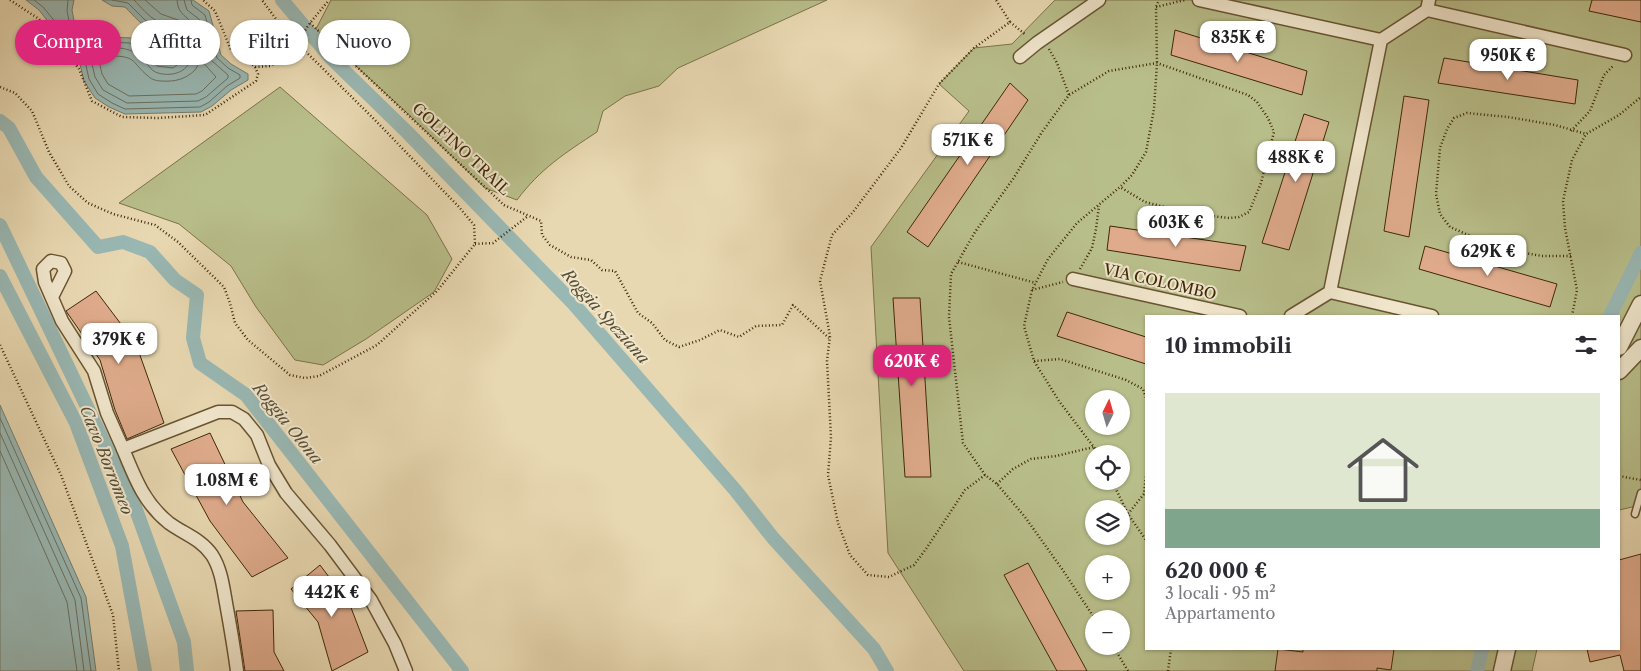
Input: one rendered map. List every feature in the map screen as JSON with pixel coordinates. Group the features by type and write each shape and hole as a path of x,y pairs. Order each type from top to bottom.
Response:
{"street":[{"path":"1020,57 1099,0"},
{"path":"1199,0 1381,40"},
{"path":"1330,292 1381,40 1428,5 1625,55"},
{"name":"VIA COLOMBO","path":"1073,279 1235,315"},
{"path":"1292,315 1330,292 1428,315"},
{"path":"52,297 62,320 94,371 107,413 137,484 153,508 170,524 204,545 212,556 220,574 234,643 237,671"},
{"path":"1620,346 1641,304"},
{"path":"1620,370 1641,348"},
{"path":"123,449 218,412 232,412 244,419 257,436 269,465 286,493 330,545 371,600 395,644 406,671"},
{"path":"1502,671 1507,650"}],"lane":[{"path":"1635,514 1641,493"}],"path":[{"path":"10,0 39,19 59,42 79,69 92,101 122,117 158,118 205,114 256,81 258,74 255,67 231,50 214,11 203,0"},
{"path":"262,0 277,20"},
{"path":"308,27 329,0"},
{"path":"996,0 1010,22 1040,41 1057,63 1069,95"},
{"path":"1093,445 1059,401 1034,361 1024,326 1032,290 1048,259 1077,223 1132,175 1146,152 1154,109 1158,63 1156,7 1159,0"},
{"path":"1156,7 1185,0"},
{"path":"985,475 965,490 914,565 889,577 868,575 850,555 838,524 828,475 831,437 827,361 830,336 820,281 832,235 853,212 901,148 939,84 974,48 1010,22"},
{"name":"GOLFINO TRAIL","path":"310,24 504,205 542,221 542,235 550,244 572,257 591,260 602,270 615,271 638,313 652,323 665,340 679,347 700,340 720,330 739,337 756,326 782,325 793,305 829,339 830,336"},
{"path":"0,87 15,93 32,111 49,152 69,186 88,202 113,214 155,226 178,242 224,287 236,323 248,340 290,375 305,378 320,376 377,345 437,291 475,244 474,226 459,207 308,54"},
{"path":"1571,131 1590,111 1604,75 1625,55"},
{"path":"1089,610 1025,517 997,484 985,475 963,443 949,317 951,274 975,232 1069,95 1109,72 1158,63 1248,95 1257,102 1268,118 1274,132 1261,183 1249,212 1239,217 1230,218 1191,214 1144,202 1120,187"},
{"path":"255,67 272,65"},
{"path":"1572,315 1577,290 1565,228 1563,201 1572,160 1586,134 1619,115 1641,97"},
{"path":"1571,256 1542,256 1514,251 1482,241 1450,226 1440,214 1436,194 1440,148 1447,129 1454,118 1467,113 1480,113 1555,125 1586,134"},
{"path":"1032,290 1073,279 1092,248 1099,204"},
{"path":"475,244 493,243 528,216"},
{"path":"958,262 1036,283"},
{"path":"0,345 61,475 113,616 119,671"},
{"path":"1034,361 1060,358 1126,380 1143,389 1145,395"},
{"path":"997,484 1013,469 1031,459 1056,456 1085,448"},
{"path":"1620,476 1641,480"},
{"path":"1130,512 1144,494 1145,485"},
{"path":"1130,517 1145,539"},
{"path":"1168,671 1171,650"},
{"path":"1118,655 1128,671"}],"green space":[{"path":"331,0 827,0 678,68 659,86 625,96 603,111 597,132 544,170 517,200 485,188 355,65 410,65 410,20 321,20"},
{"path":"1055,0 1641,0 1641,505 1620,510 1620,315 1145,315 1145,650 1537,650 1532,671 964,671 888,553 871,247 969,111 939,84 974,48 1012,44"},
{"path":"280,87 427,215 452,259 434,292 366,339 323,365 295,360 256,307 231,266 179,224 119,203"}],"water":[{"path":"26,0 74,0 72,10 74,20 47,20 39,10"},
{"path":"102,0 193,0 209,11 211,20 137,20 125,7 112,6"},
{"path":"121,38 131,38 131,65 220,65 220,51 230,65 248,74 248,80 201,112 125,114 95,98 84,81 80,65 121,65"},
{"path":"0,405 86,597 96,671 0,671"}],"building":[{"path":"1592,0 1641,0 1641,22 1589,11"},
{"path":"1175,30 1307,71 1302,95 1171,55"},
{"path":"1444,58 1578,80 1575,104 1438,83"},
{"path":"1010,83 1028,100 928,247 907,232"},
{"path":"1404,96 1429,100 1409,237 1384,231"},
{"path":"1304,114 1329,122 1289,250 1262,243"},
{"path":"1110,226 1246,246 1240,271 1107,250"},
{"path":"1425,246 1557,284 1550,307 1419,269"},
{"path":"96,291 136,344 164,423 127,439 115,410 100,360 66,311"},
{"path":"893,298 920,298 931,477 905,477"},
{"path":"1067,312 1145,337 1145,364 1057,336"},
{"path":"210,433 243,502 288,558 252,577 210,521 171,449"},
{"path":"1641,554 1641,671 1624,671 1620,655 1590,662 1587,650 1620,650 1620,560"},
{"path":"1028,563 1087,671 1057,671 1004,575"},
{"path":"320,565 350,605 368,652 332,671 318,622 291,589"},
{"path":"273,610 274,652 284,671 245,671 236,611"},
{"path":"1278,650 1303,652 1303,650 1394,650 1391,670 1377,668 1377,671 1275,671"}],"waterway":[{"name":"Roggia Speziana","path":"282,0 331,58 407,132 572,302 736,491 773,538 874,649 887,671"},
{"name":"Roggia Olona","path":"0,121 9,128 36,177 98,247 123,242 150,252 175,280 197,295 193,338 200,363 246,395 462,671"},
{"path":"0,225 135,507 184,642 187,671"},
{"path":"1610,315 1641,253"},
{"name":"Cavo Borromeo","path":"0,276 76,423 122,546 145,671"},
{"path":"1477,671 1482,650"}]}
